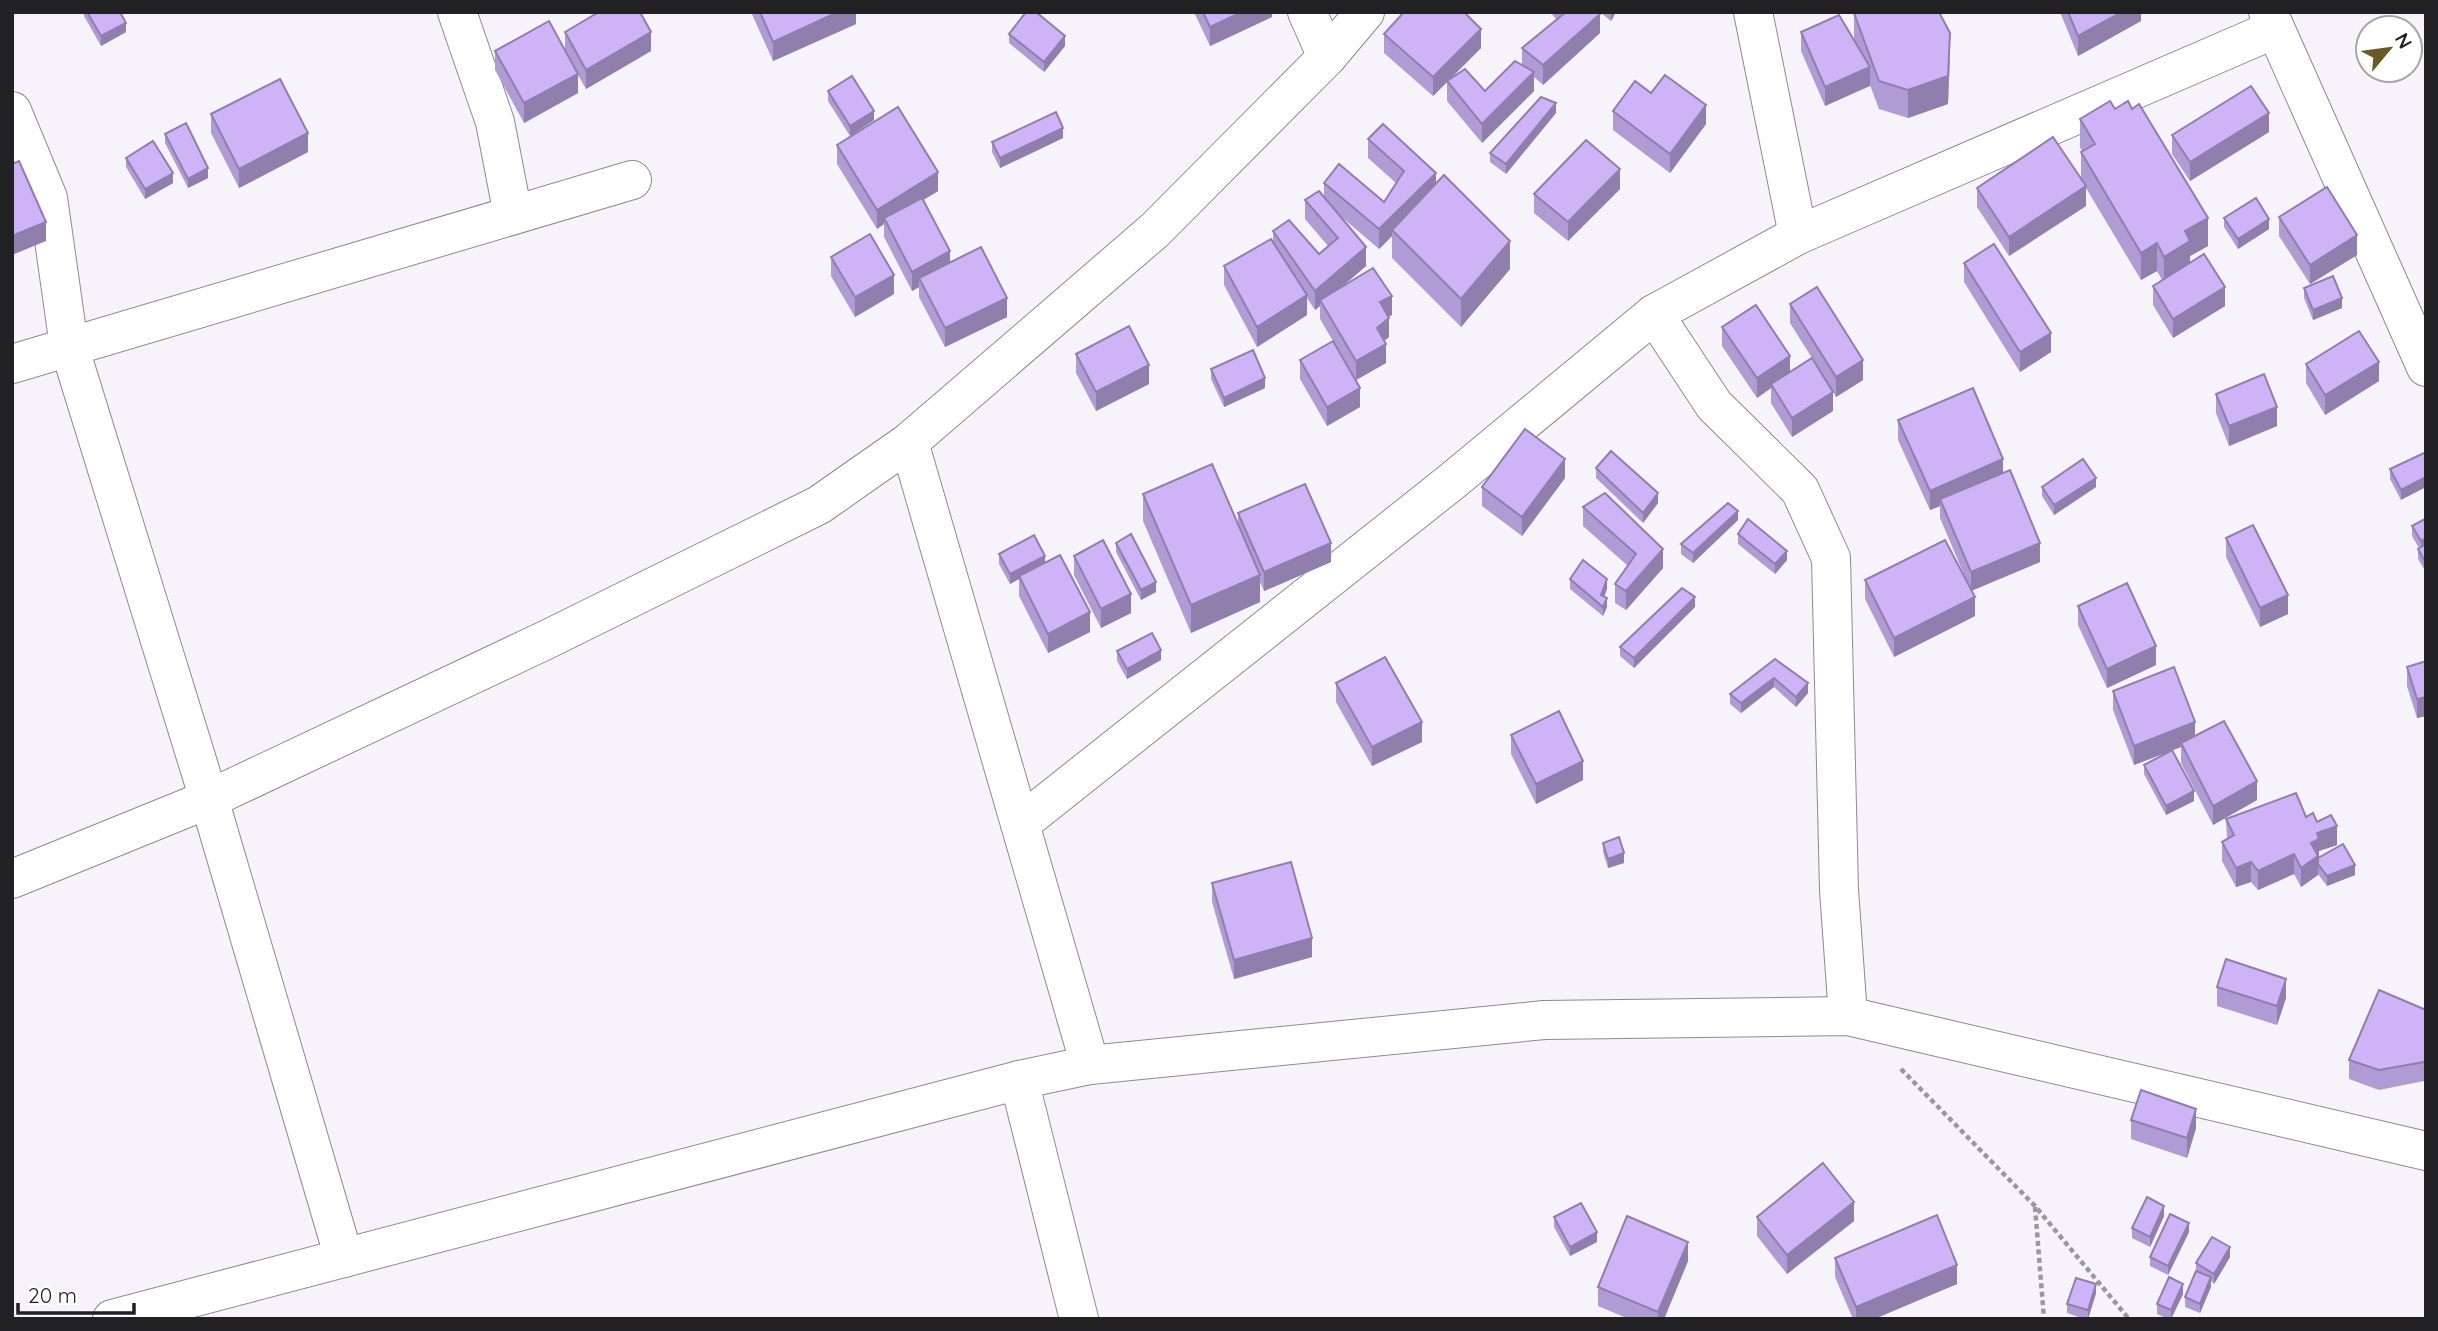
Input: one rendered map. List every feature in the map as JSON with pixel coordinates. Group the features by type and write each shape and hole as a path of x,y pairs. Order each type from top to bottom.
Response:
{"street":[{"path":"457,12 495,122 513,215"},
{"path":"1307,12 1328,57"},
{"path":"12,879 209,799 548,639 819,505 909,442 1155,230 1328,57 1365,12"},
{"path":"1753,12 1798,235"},
{"path":"1020,824 1450,483 1654,314 1798,235 2272,20 2426,367"},
{"path":"12,111 48,198 69,345 209,799 344,1258"},
{"path":"12,363 632,180"},
{"path":"1654,314 1714,405 1800,490 1830,558 1839,890 1848,1016"},
{"path":"909,442 1090,1065"},
{"path":"112,1319 1019,1080 1090,1065 1544,1020 1848,1016 2426,1151"},
{"path":"1019,1080 1079,1319"}],"path":[{"path":"1896,1064 2035,1206 2129,1319"},
{"path":"2035,1206 2044,1319"}],"building":[{"path":"87,12 120,12 126,23 101,36"},
{"path":"599,12 640,12 651,32 586,70 565,32"},
{"path":"760,12 838,12 773,42"},
{"path":"1026,12 1036,12 1065,36 1044,62 1009,34"},
{"path":"1203,12 1242,12 1210,27"},
{"path":"1404,12 1464,12 1481,29 1433,77 1384,34"},
{"path":"1566,12 1600,14 1543,65 1522,48"},
{"path":"1939,12 1950,33 1948,76 1908,90 1879,81 1854,13"},
{"path":"2068,12 2122,12 2078,36"},
{"path":"1839,15 1870,67 1825,87 1801,32"},
{"path":"549,21 578,74 524,103 495,51"},
{"path":"1515,61 1534,72 1482,124 1447,81 1465,69 1485,91"},
{"path":"1665,75 1706,105 1670,154 1613,111 1635,81 1651,93"},
{"path":"852,76 874,111 850,126 828,91"},
{"path":"280,79 308,133 239,169 211,114"},
{"path":"2251,86 2269,113 2190,162 2172,135"},
{"path":"1541,97 1556,103 1506,164 1490,153"},
{"path":"2110,101 2115,109 2128,101 2132,109 2139,104 2208,218 2185,231 2190,241 2164,257 2157,243 2141,253 2081,152 2095,144 2080,119"},
{"path":"898,107 938,172 877,210 837,145"},
{"path":"1056,112 1063,128 1000,158 992,142"},
{"path":"186,123 208,168 188,179 165,134"},
{"path":"1383,124 1436,173 1379,229 1324,183 1339,164 1384,202 1404,171 1368,139"},
{"path":"2053,137 2086,186 2009,237 1977,188"},
{"path":"1586,140 1620,169 1568,222 1534,194"},
{"path":"153,141 173,173 145,189 126,158"},
{"path":"19,161 46,222 12,236 12,164"},
{"path":"1444,175 1510,241 1461,299 1392,230"},
{"path":"2327,187 2357,235 2310,265 2279,217"},
{"path":"1319,191 1366,247 1315,291 1273,231 1289,220 1319,254 1338,238 1305,200"},
{"path":"922,198 950,251 912,272 884,218"},
{"path":"2256,198 2269,219 2238,239 2224,218"},
{"path":"870,234 894,275 855,297 831,257"},
{"path":"1271,239 1307,295 1257,327 1224,266"},
{"path":"1994,244 2051,333 2020,352 1964,263"},
{"path":"981,247 1007,298 945,328 919,278"},
{"path":"2204,254 2225,287 2173,319 2153,286"},
{"path":"1373,268 1392,296 1380,302 1389,318 1377,328 1386,344 1356,361 1320,300"},
{"path":"2333,276 2342,298 2313,310 2304,288"},
{"path":"1817,287 1863,360 1836,377 1790,304"},
{"path":"1756,305 1790,356 1757,378 1722,327"},
{"path":"1129,326 1149,365 1096,392 1076,354"},
{"path":"2359,331 2379,362 2325,395 2306,364"},
{"path":"1333,341 1360,388 1327,407 1300,360"},
{"path":"1253,350 1265,378 1224,398 1211,369"},
{"path":"1812,358 1833,392 1792,418 1771,384"},
{"path":"2264,374 2277,407 2229,426 2216,394"},
{"path":"1973,388 2003,459 1930,491 1898,420"},
{"path":"1525,429 1565,459 1522,517 1482,487"},
{"path":"1611,451 1658,493 1643,513 1596,468"},
{"path":"2426,452 2426,477 2401,490 2390,469"},
{"path":"2083,459 2096,478 2054,505 2042,487"},
{"path":"1212,464 1260,575 1191,605 1143,494"},
{"path":"2010,470 2040,543 1971,572 1940,499"},
{"path":"1305,484 1331,543 1264,572 1238,513"},
{"path":"1605,493 1663,549 1626,591 1615,584 1636,554 1583,507"},
{"path":"1728,503 1738,511 1693,553 1681,544"},
{"path":"1748,519 1787,551 1775,564 1738,534"},
{"path":"2425,519 2426,538 2421,541 2412,526"},
{"path":"2253,525 2288,595 2260,608 2226,538"},
{"path":"1131,534 1156,582 1141,590 1116,543"},
{"path":"1034,535 1045,556 1010,574 999,554"},
{"path":"1103,540 1131,594 1101,609 1074,556"},
{"path":"1945,540 1975,597 1894,638 1865,580"},
{"path":"2426,544 2426,563 2418,549"},
{"path":"1060,555 1090,612 1048,634 1019,576"},
{"path":"1583,560 1607,579 1601,595 1607,598 1603,607 1570,579"},
{"path":"2127,583 2156,646 2107,669 2078,606"},
{"path":"1682,588 1695,597 1634,658 1620,647"},
{"path":"1152,633 1161,650 1127,669 1117,651"},
{"path":"1385,657 1422,722 1372,747 1336,683"},
{"path":"1775,659 1808,683 1796,697 1774,678 1741,703 1730,694"},
{"path":"2426,661 2426,697 2417,699 2407,667"},
{"path":"2174,667 2195,722 2134,746 2113,691"},
{"path":"1559,711 1583,761 1536,784 1511,735"},
{"path":"2224,721 2257,781 2213,806 2181,743"},
{"path":"2172,750 2194,791 2166,806 2144,765"},
{"path":"2296,793 2306,817 2313,813 2317,822 2331,815 2337,826 2317,833 2319,839 2311,843 2318,856 2301,868 2294,854 2258,871 2251,862 2236,868 2222,842 2234,835 2226,819"},
{"path":"1619,837 1624,853 1608,859 1603,843"},
{"path":"2343,844 2355,865 2327,876 2318,864 2318,858"},
{"path":"1291,862 1312,938 1234,960 1212,883"},
{"path":"2226,959 2286,979 2277,1006 2217,987"},
{"path":"2379,990 2426,1010 2424,1062 2379,1070 2349,1060"},
{"path":"2141,1090 2196,1109 2187,1138 2131,1120"},
{"path":"1823,1163 1854,1202 1787,1255 1757,1217"},
{"path":"2147,1197 2164,1206 2150,1237 2132,1228"},
{"path":"1581,1203 1597,1232 1570,1247 1554,1217"},
{"path":"2170,1214 2189,1223 2168,1266 2150,1257"},
{"path":"1937,1215 1957,1265 1856,1307 1835,1258"},
{"path":"1627,1216 1688,1242 1658,1312 1598,1287"},
{"path":"2212,1237 2230,1247 2214,1274 2196,1263"},
{"path":"2196,1271 2211,1277 2200,1304 2185,1297"},
{"path":"2169,1277 2183,1284 2171,1310 2157,1304"},
{"path":"2076,1278 2096,1284 2088,1310 2067,1304"}]}
